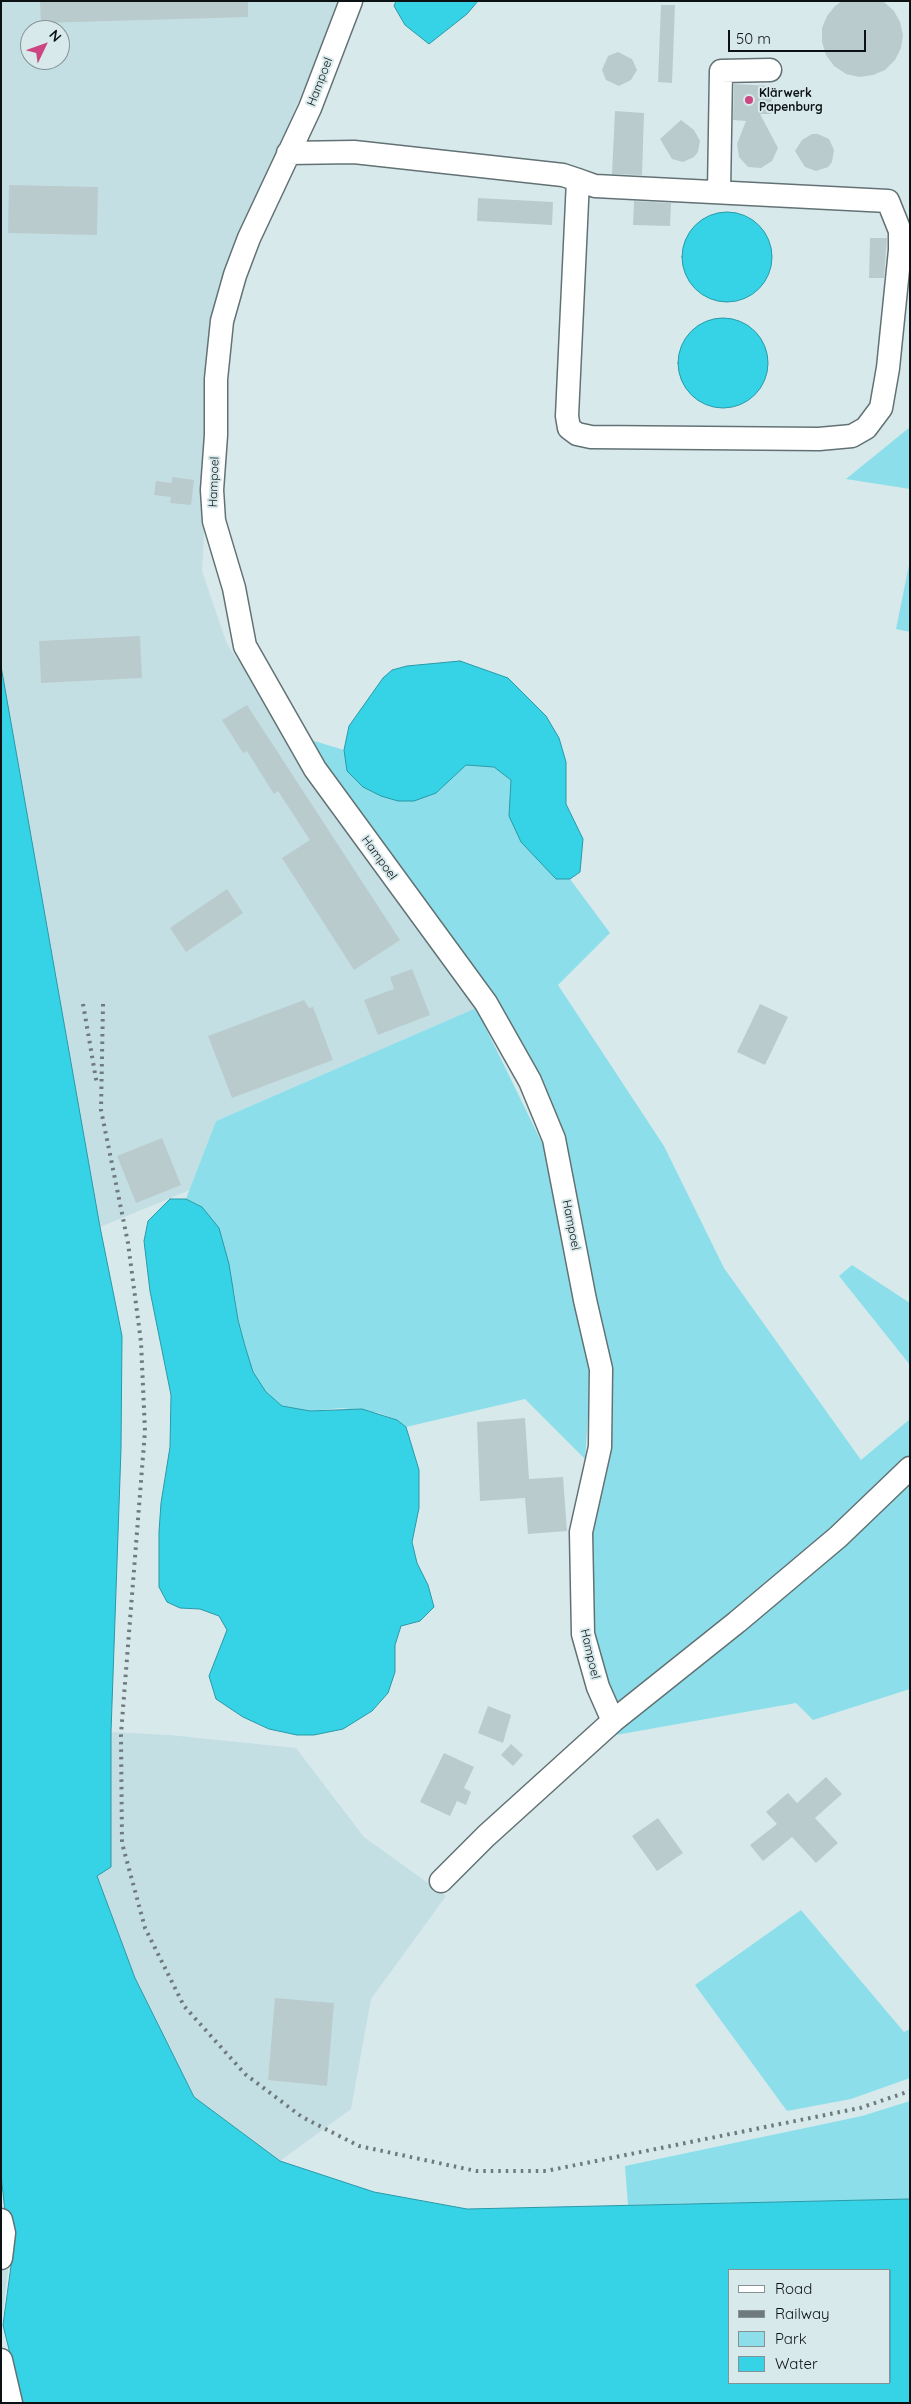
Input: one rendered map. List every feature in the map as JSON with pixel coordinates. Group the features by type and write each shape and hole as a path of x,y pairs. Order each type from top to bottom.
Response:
{"street":[{"name":"Hampoel","path":"351,1 310,108 245,247 222,321 216,379 216,435 212,490 214,521 234,588 245,646 315,769 486,1003 530,1081 554,1138 585,1300 602,1369 600,1447 581,1532 583,1634 598,1687 613,1721"},
{"path":"719,192 721,71 770,70"},
{"path":"288,153 354,152 563,175 578,180 595,186 888,200 900,231 900,250 888,368 881,408 866,428 852,436 819,439 591,437 576,434 569,428 567,416 578,180"},
{"path":"441,1881 486,1836 613,1721 838,1537 910,1468"},
{"path":"1,2220 4,2233 1,2258"},
{"path":"1,2360 11,2403"}],"shaded area":[{"path":"1,1 342,1 218,287 202,571 227,644 476,1008 216,1121 190,1190 100,1227 1,666"},
{"path":"111,1732 170,1735 296,1748 364,1837 446,1896 371,1999 351,2109 280,2161 194,2097 135,1978 97,1876 111,1867"},
{"path":"1,2191 9,2265 1,2324"}],"green space":[{"path":"910,427 910,489 846,479"},
{"path":"910,560 910,632 896,629"},
{"path":"311,740 344,750 347,771 453,776 466,765 494,767 511,780 509,816 555,879 570,879 610,933 558,985 664,1146 724,1268 861,1460 910,1419 910,1689 813,1720 796,1703 616,1735 625,1721 603,1679 591,1632 592,1531 610,1447 561,1134"},
{"path":"476,1008 544,1147 591,1375 585,1459 525,1399 406,1427 397,1420 379,1413 342,1408 310,1411 282,1406 266,1392 253,1373 238,1320 234,1291 199,1205 186,1199 216,1121"},
{"path":"852,1265 910,1303 910,1365 839,1276"},
{"path":"801,1910 904,2032 910,2029 910,2078 851,2099 787,2111 695,1985"},
{"path":"910,2101 910,2199 628,2205 625,2166 862,2116"}],"water":[{"path":"396,1 478,1 467,14 429,44 405,25 394,6"},
{"path":"727,212 744,216 759,225 768,240 772,257 768,274 759,289 744,298 727,302 710,298 695,289 686,274 682,257 686,240 695,225 710,216"},
{"path":"723,318 740,322 755,331 764,346 768,363 764,380 755,395 740,404 723,408 706,404 691,395 682,380 678,363 682,346 691,331 706,322"},
{"path":"460,661 508,678 546,716 559,738 566,762 566,804 583,839 580,872 570,879 556,879 521,842 509,816 511,780 494,767 466,765 436,793 414,801 398,801 381,796 363,787 347,771 344,750 349,726 383,678 392,670 407,666"},
{"path":"1,666 100,1227 122,1336 121,1449 111,1732 111,1867 97,1876 135,1978 194,2097 280,2161 374,2192 467,2209 910,2199 910,2403 22,2403 3,2325 11,2266 1,2175"},
{"path":"170,1199 186,1199 202,1207 219,1228 229,1264 238,1320 245,1346 253,1372 266,1392 282,1406 310,1411 362,1409 397,1420 406,1427 419,1470 419,1508 412,1542 417,1563 428,1585 434,1607 420,1621 401,1626 395,1645 395,1672 388,1693 372,1711 343,1729 314,1735 297,1735 269,1729 243,1717 216,1699 209,1676 227,1630 219,1616 200,1609 180,1608 167,1602 159,1587 159,1532 161,1503 170,1447 171,1395 150,1291 144,1241 148,1221"}],"building":[{"path":"40,1 248,1 248,17 70,22 70,20 41,20"},
{"path":"842,1 883,1 894,11 900,22 903,35 901,48 895,60 885,70 873,75 859,77 846,74 834,66 826,55 822,42 822,28 827,16"},
{"path":"661,5 675,5 672,83 658,82"},
{"path":"618,52 632,59 637,70 631,80 619,86 606,80 602,70 608,56"},
{"path":"734,84 772,86 771,114 760,114 778,148 772,161 761,168 748,167 739,157 737,144 746,121 733,120"},
{"path":"615,111 644,113 642,175 612,174"},
{"path":"681,120 694,130 700,141 698,152 694,157 683,162 672,159 660,139"},
{"path":"812,134 818,134 829,139 834,150 832,162 828,167 816,171 805,167 795,151 802,140"},
{"path":"9,185 98,187 97,235 8,233"},
{"path":"478,198 553,202 552,225 477,221"},
{"path":"634,201 671,203 670,226 633,225"},
{"path":"870,238 887,238 884,278 869,278"},
{"path":"172,477 194,480 191,505 170,503 171,497 154,495 156,481 172,483"},
{"path":"140,636 142,678 41,683 39,641"},
{"path":"247,705 400,940 354,970 282,858 310,840 278,791 274,794 247,751 243,753 222,720"},
{"path":"227,889 243,913 186,952 170,928"},
{"path":"412,969 430,1015 378,1035 364,1000 394,989 390,977"},
{"path":"304,1000 309,1008 313,1007 333,1060 232,1098 208,1036"},
{"path":"760,1004 788,1017 765,1065 737,1052"},
{"path":"162,1138 181,1185 136,1203 117,1156"},
{"path":"525,1418 529,1479 563,1477 567,1531 528,1534 525,1498 480,1501 477,1422"},
{"path":"488,1706 511,1715 503,1743 478,1733"},
{"path":"511,1744 523,1755 513,1766 501,1755"},
{"path":"444,1753 474,1767 464,1788 471,1792 466,1805 457,1801 450,1816 420,1802"},
{"path":"826,1777 842,1794 815,1818 838,1843 816,1863 792,1837 763,1861 750,1845 777,1824 766,1812 788,1793 797,1803"},
{"path":"658,1818 683,1853 657,1871 632,1836"},
{"path":"275,1998 334,2003 327,2086 268,2080"}],"railway":[{"path":"83,1004 97,1085"},
{"path":"103,1004 101,1110 128,1243 141,1342 145,1431 121,1734 122,1843 145,1928 184,2006 245,2074 302,2117 359,2146 476,2171 546,2171 860,2108 910,2091"}],"place":[{"name":"Klärwerk Papenburg","path":"749,100"}]}
